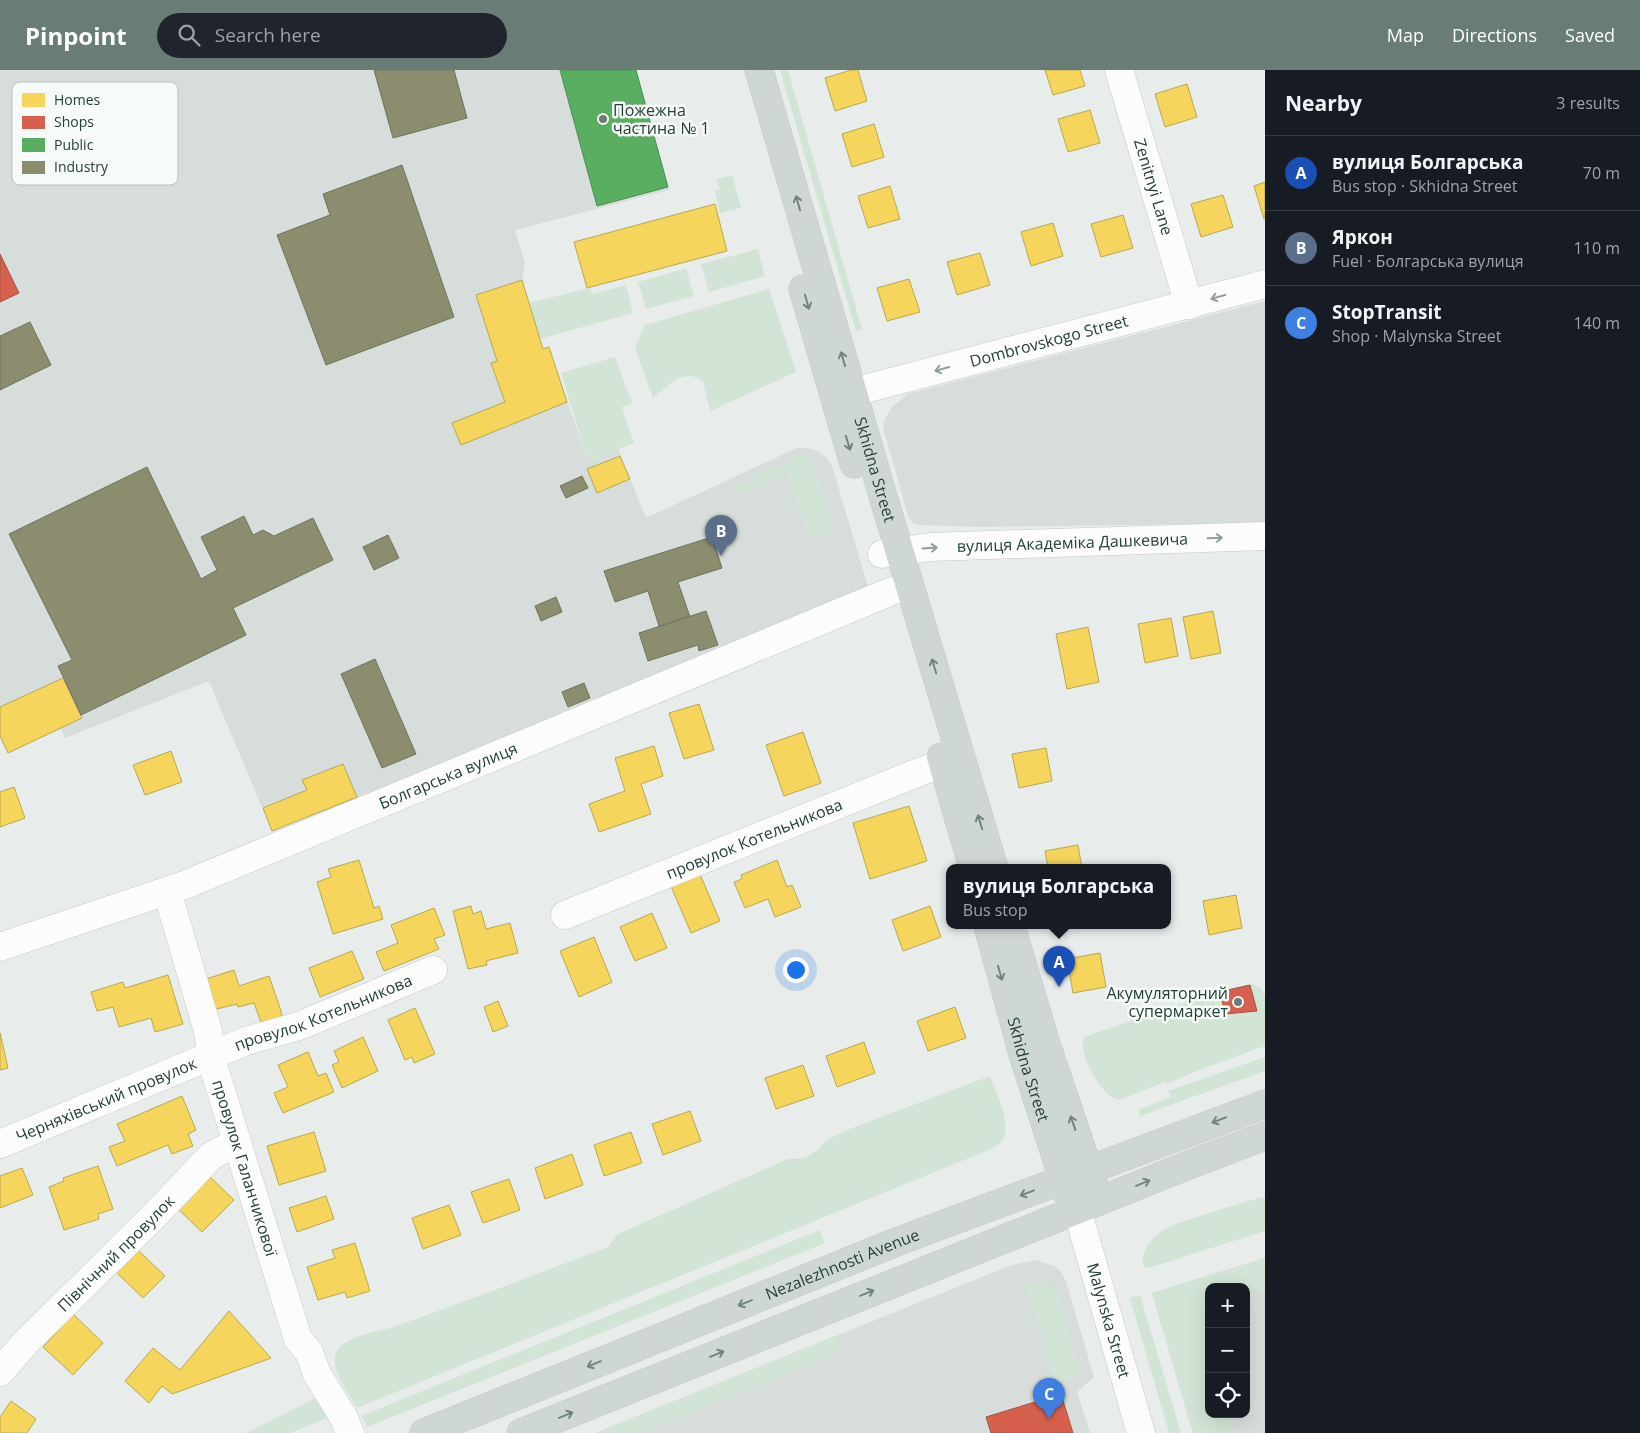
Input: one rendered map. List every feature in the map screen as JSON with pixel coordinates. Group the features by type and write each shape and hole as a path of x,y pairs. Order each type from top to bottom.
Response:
{"main road":[{"name":"Skhidna Street","path":"740,70 891,552 993,864"},
{"name":"Skhidna Street","path":"759,70 843,394"},
{"name":"Skhidna Street","path":"891,552 892,591 972,864"},
{"name":"Skhidna Street","path":"989,929 1024,1058 1076,1174"},
{"name":"Skhidna Street","path":"1012,929 1046,1044 1083,1207"},
{"name":"Nezalezhnosti Avenue","path":"424,1433 899,1240 1265,1104"},
{"path":"521,1433 1194,1162 1265,1136"}],"street":[{"name":"Zenitnyi Lane","path":"1118,70 1189,305"},
{"name":"Dombrovskogo Street","path":"843,394 1265,284"},
{"name":"вулиця Академіка Дашкевича","path":"891,552 930,547 1265,536"},
{"name":"Болгарська вулиця","path":"0,947 196,880 892,591"},
{"name":"провулок Котельникова","path":"565,915 943,764"},
{"name":"провулок Галанчикової","path":"167,891 208,1031 213,1066 298,1339 310,1352 317,1374 344,1418 350,1433"},
{"name":"провулок Котельникова","path":"212,1055 246,1041 298,1026 433,970"},
{"name":"Черняхівський провулок","path":"0,1144 212,1055"},
{"name":"Північний провулок","path":"0,1372 26,1342 153,1217 211,1156 237,1142"},
{"name":"Malynska Street","path":"1083,1207 1141,1433"}],"shaded area":[{"path":"0,70 636,70 669,190 515,230 525,264 522,280 539,339 543,348 549,347 588,461 618,449 646,518 797,448 808,448 817,451 827,458 832,466 868,587 467,754 272,831 209,681 65,738 61,728 8,753 0,736"},
{"path":"1265,301 1265,523 978,527 921,525 909,519 883,427 892,407 908,394"},
{"path":"1265,1258 1265,1433 1193,1433 1152,1293"},
{"path":"1035,1260 1054,1266 1061,1272 1066,1281 1094,1377 1077,1392 1090,1433 595,1433 1012,1265"}],"green space":[{"path":"780,70 788,70 862,329 856,331"},
{"path":"732,175 741,208 720,213 715,191 720,190 717,179"},
{"path":"758,249 765,276 709,292 701,264"},
{"path":"686,268 694,296 646,309 638,282"},
{"path":"626,285 633,313 539,339 529,303 590,288 592,294"},
{"path":"769,289 796,372 710,411 703,381 695,377 682,377 676,380 653,398 635,348 645,325"},
{"path":"615,357 632,403 622,407 634,443 588,461 561,373"},
{"path":"803,457 813,463 832,525 830,532 822,536 816,537 807,534 786,473 738,495 734,488 797,458"},
{"path":"1253,984 1261,988 1265,998 1265,1046 1119,1100 1112,1098 1099,1084 1085,1056 1083,1040 1085,1037 1228,989"},
{"path":"1265,1057 1265,1071 1140,1116 1138,1110 1171,1097 1168,1091"},
{"path":"990,1076 1000,1100 1006,1128 1005,1136 1001,1143 991,1149 357,1408 340,1379 335,1356 338,1349 348,1341 445,1309 608,1247 618,1234 788,1159 805,1158 816,1151 827,1140 847,1130"},
{"path":"1262,1197 1265,1198 1265,1231 1149,1268 1143,1266 1143,1256 1146,1248 1155,1236 1164,1230 1186,1221"},
{"path":"820,1230 825,1243 367,1427 361,1416"},
{"path":"1265,1258 1265,1290 1250,1295 1250,1283 1205,1283 1205,1418 1230,1418 1235,1433 1193,1433 1152,1293"},
{"path":"1037,1281 1048,1283 1057,1291 1081,1375 1056,1383 1026,1286"},
{"path":"1140,1295 1181,1433 1169,1433 1130,1298"},
{"path":"835,1336 841,1352 640,1433 595,1433"},
{"path":"318,1397 332,1416 290,1433 246,1433"}],"building: Homes":[{"path":"851,70 858,70 867,101 835,111 825,78"},
{"path":"1045,70 1080,70 1085,86 1053,95"},
{"path":"1187,84 1197,117 1165,127 1155,94"},
{"path":"1090,110 1100,143 1068,152 1058,119"},
{"path":"874,124 884,157 852,167 842,134"},
{"path":"1265,182 1265,218 1264,219 1254,186"},
{"path":"890,186 900,219 868,228 858,196"},
{"path":"1223,195 1233,227 1201,237 1191,204"},
{"path":"715,204 727,251 587,288 574,242"},
{"path":"1123,215 1133,248 1101,257 1091,224"},
{"path":"1053,223 1063,256 1031,266 1021,232"},
{"path":"980,253 990,285 957,295 947,262"},
{"path":"909,279 920,312 887,321 877,288"},
{"path":"522,280 543,349 549,347 567,402 461,445 452,423 505,402 491,363 497,361 476,295"},
{"path":"620,456 630,479 597,493 587,469"},
{"path":"1213,611 1221,653 1191,659 1183,617"},
{"path":"1171,618 1178,656 1145,663 1138,624"},
{"path":"1088,627 1099,682 1067,689 1056,634"},
{"path":"63,678 82,718 8,753 0,736 0,707"},
{"path":"699,704 714,750 684,759 669,713"},
{"path":"803,732 821,783 784,796 766,745"},
{"path":"654,746 663,776 641,784 651,814 599,832 589,804 625,791 615,758"},
{"path":"1046,748 1052,781 1019,788 1012,754"},
{"path":"171,751 182,782 145,795 133,765"},
{"path":"343,764 357,797 272,831 263,808 307,790 302,780"},
{"path":"14,787 25,818 0,827 0,792"},
{"path":"909,806 927,861 870,879 853,823"},
{"path":"1078,845 1081,864 1047,864 1045,851"},
{"path":"359,860 374,908 379,906 383,919 333,934 317,882 331,877 328,869"},
{"path":"777,860 787,887 792,885 801,907 775,917 768,899 745,908 734,882 742,879 741,875"},
{"path":"699,872 720,921 691,933 670,884"},
{"path":"1236,895 1242,928 1209,935 1203,901"},
{"path":"471,906 473,914 481,911 486,929 510,923 518,953 486,961 487,965 468,969 453,911"},
{"path":"930,906 941,937 903,951 892,920"},
{"path":"434,908 445,935 434,939 439,949 384,971 376,952 398,943 391,925"},
{"path":"652,913 667,948 635,961 620,927"},
{"path":"594,937 612,982 579,997 560,951"},
{"path":"352,951 364,979 320,997 309,968"},
{"path":"1100,953 1106,987 1073,993 1067,959"},
{"path":"234,970 239,986 269,976 282,1014 277,1022 262,1025 254,1003 238,1007 237,1004 213,1010 203,980"},
{"path":"168,975 183,1024 155,1032 151,1018 119,1027 113,1007 97,1011 91,992 123,982 125,988"},
{"path":"498,1001 508,1026 493,1032 484,1007"},
{"path":"955,1007 966,1038 928,1051 917,1021"},
{"path":"415,1008 435,1054 414,1063 412,1057 405,1060 388,1020"},
{"path":"0,1033 8,1068 0,1070"},
{"path":"363,1037 378,1071 342,1088 332,1065 339,1062 334,1051"},
{"path":"864,1042 875,1073 837,1087 826,1056"},
{"path":"308,1052 318,1076 326,1073 334,1092 283,1113 274,1093 288,1087 278,1065"},
{"path":"803,1065 814,1096 776,1109 765,1078"},
{"path":"182,1096 196,1130 188,1134 193,1146 172,1154 168,1145 117,1166 109,1147 125,1141 117,1124"},
{"path":"690,1111 701,1141 663,1155 652,1124"},
{"path":"314,1132 326,1171 279,1185 267,1146"},
{"path":"631,1132 642,1163 604,1176 594,1145"},
{"path":"572,1154 583,1185 545,1199 535,1168"},
{"path":"98,1166 113,1209 98,1214 99,1219 64,1230 49,1187 64,1181 63,1178"},
{"path":"22,1168 33,1195 0,1208 0,1176"},
{"path":"210,1177 234,1200 202,1232 179,1210"},
{"path":"509,1179 520,1210 483,1223 471,1192"},
{"path":"326,1196 334,1219 297,1232 289,1208"},
{"path":"449,1205 461,1235 423,1249 412,1218"},
{"path":"355,1243 370,1291 347,1298 345,1292 318,1300 307,1267 335,1258 332,1250"},
{"path":"138,1250 165,1276 143,1298 116,1272"},
{"path":"229,1311 271,1358 172,1394 162,1386 149,1403 125,1381 153,1348 180,1370"},
{"path":"73,1314 103,1343 73,1375 43,1347"},
{"path":"11,1401 36,1419 27,1433 0,1433 0,1417"}],"building: Shops":[{"path":"0,254 19,293 0,302"},
{"name":"Акумуляторний супермаркет","path":"1250,985 1257,1011 1226,1014 1219,992"},
{"path":"1061,1394 1073,1433 991,1433 986,1417"}],"building: Public":[{"path":"560,70 636,70 668,187 597,206"}],"building: Industry":[{"path":"374,70 454,70 467,118 393,138"},
{"path":"402,165 454,317 326,365 277,235 330,215 323,194"},
{"path":"30,322 51,365 0,390 0,336"},
{"path":"147,467 201,579 217,570 201,537 244,516 253,535 263,530 274,536 313,518 333,560 233,608 246,635 81,715 58,666 72,660 9,534"},
{"path":"582,476 588,488 566,498 560,486"},
{"path":"388,535 399,558 374,570 363,547"},
{"path":"712,537 722,568 678,582 690,617 659,626 648,591 615,602 604,571"},
{"path":"556,597 562,612 541,621 535,606"},
{"path":"706,611 718,645 699,651 698,645 648,661 639,633"},
{"path":"375,659 416,754 382,768 341,674"},
{"path":"584,683 590,698 568,707 562,692"}],"place":[{"name":"Пожежна частина № 1","path":"603,119"},
{"name":"Яркон","path":"721,556"},
{"name":"вулиця Болгарська","path":"1059,987"},
{"name":"Акумуляторний супермаркет","path":"1238,1002"},
{"name":"StopTransit","path":"1049,1419"}]}
